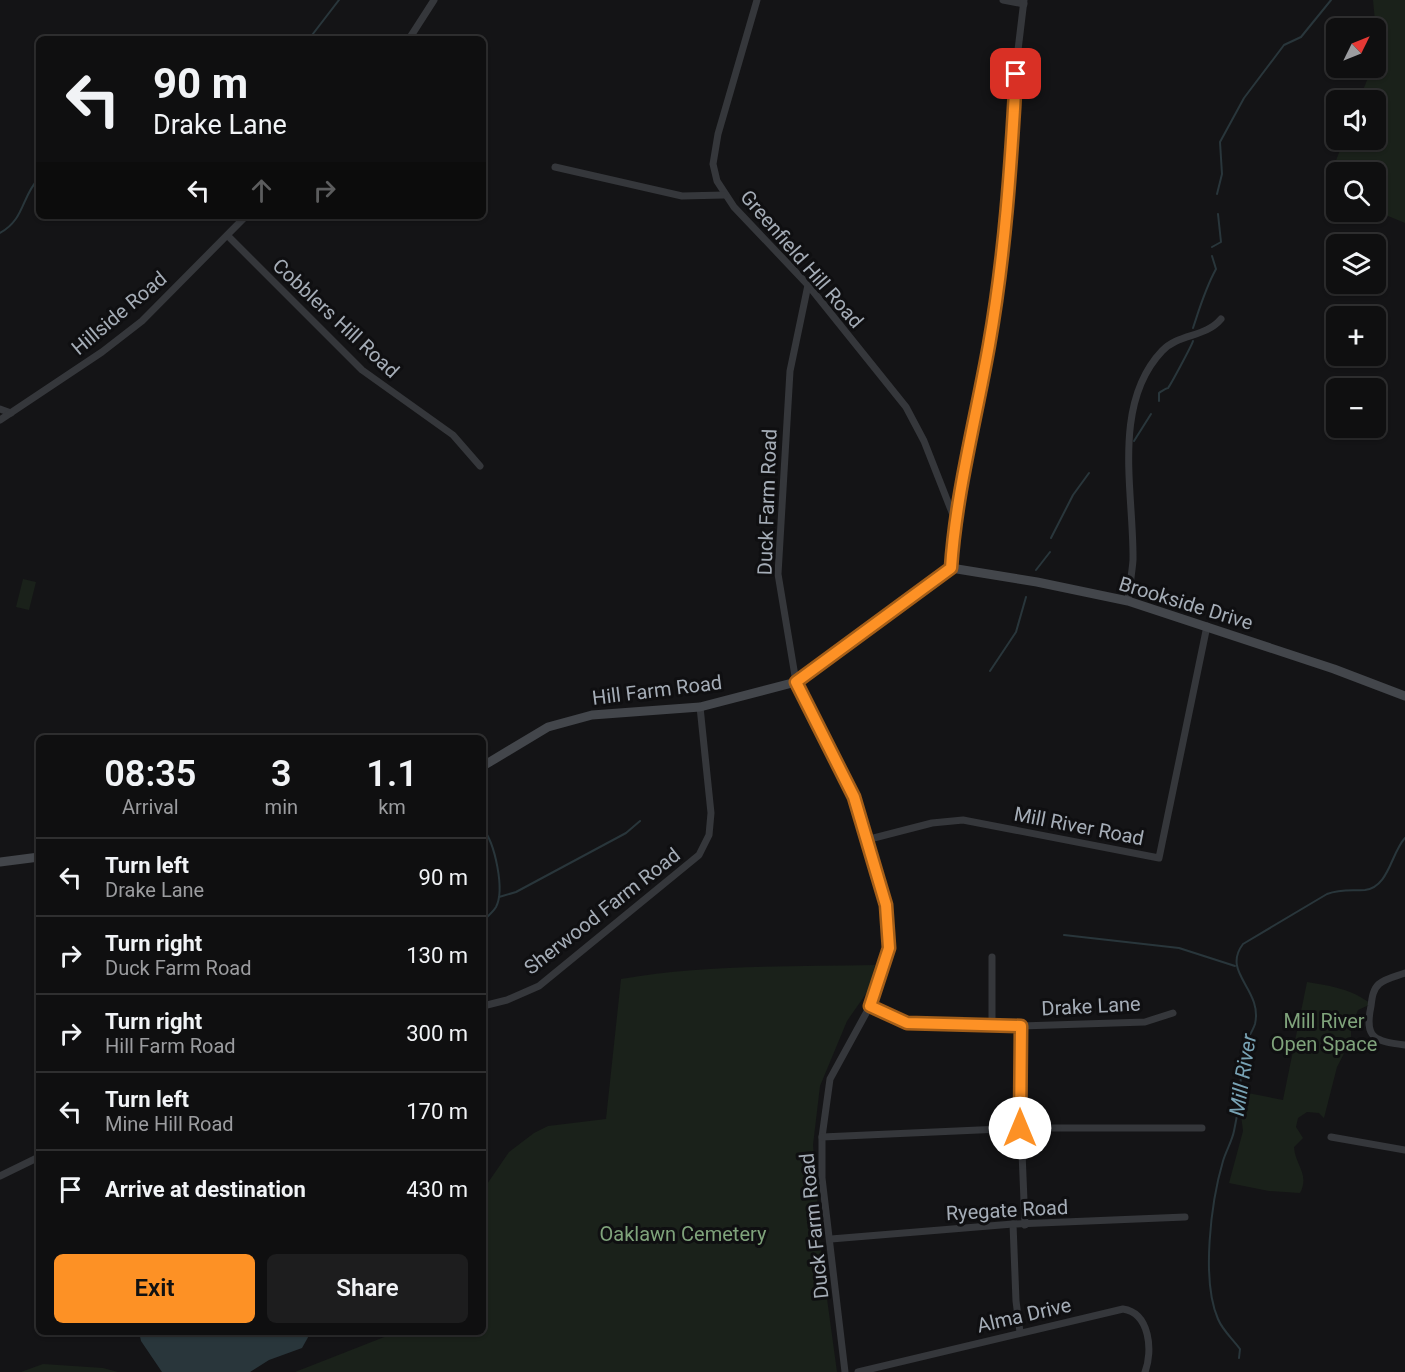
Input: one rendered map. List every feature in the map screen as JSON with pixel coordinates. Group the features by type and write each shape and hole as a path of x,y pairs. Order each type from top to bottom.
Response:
{"main road":[{"name":"Hill Farm Road","path":"486,764 548,727 592,715 700,706 796,682 951,568"},
{"name":"Brookside Drive","path":"951,568 1037,582 1128,601 1207,626 1405,696"},
{"path":"0,862 36,857"}],"street":[{"path":"411,36 434,0"},
{"name":"Greenfield Hill Road","path":"757,0 714,152 713,172 724,195 808,285 906,407 924,441 955,520"},
{"path":"951,568 955,520 990,343 1006,230 1018,50 1024,2 1003,0"},
{"path":"555,167 682,196 724,195"},
{"name":"Hillside Road","path":"0,420 102,352 140,322 243,219"},
{"name":"Cobblers Hill Road","path":"228,236 362,370 453,435 480,466"},
{"name":"Duck Farm Road","path":"808,285 790,371 778,574 796,682 854,797 886,905 889,948 870,1006 830,1079 822,1137 822,1178 845,1372"},
{"path":"1128,601 1133,560 1127,476 1137,396 1145,375 1163,350 1178,340 1210,330 1221,319"},
{"path":"0,409 11,413"},
{"name":"Mill River Road","path":"867,840 932,823 963,820 1159,858 1207,626"},
{"name":"Sherwood Farm Road","path":"486,1005 507,1000 539,986 699,855 709,835 711,813 700,706"},
{"path":"992,957 992,1025"},
{"path":"1405,973 1382,982 1375,988 1368,1021 1371,1035 1380,1041 1405,1045"},
{"name":"Drake Lane","path":"870,1006 907,1023 1021,1026 1145,1022 1173,1013"},
{"path":"1021,1026 1020,1128 1025,1225"},
{"path":"822,1137 1020,1128 1202,1128"},
{"path":"1331,1137 1405,1150"},
{"path":"0,1176 36,1158"},
{"name":"Ryegate Road","path":"831,1239 1013,1224 1185,1217"},
{"path":"1013,1224 1016,1301 1020,1332"},
{"name":"Alma Drive","path":"858,1372 1020,1332 1126,1309 1138,1314 1143,1323 1149,1356 1144,1372"}],"green space":[{"path":"1373,0 1405,0 1405,223 1386,215 1386,162 1335,162 1340,150 1386,150 1386,90 1363,90 1368,78 1386,78 1386,18 1375,18"},
{"path":"23,579 36,582 29,610 16,607"},
{"name":"Oaklawn Cemetery","path":"875,965 870,988 847,1021 820,1086 813,1145 822,1262 837,1372 295,1372 389,1335 486,1335 486,1186 509,1152 534,1133 548,1126 606,1119 621,979 684,971 780,966"},
{"name":"Mill River Open Space","path":"1307,982 1349,992 1371,1004 1358,1010 1351,1027 1351,1040 1337,1067 1324,1118 1319,1113 1307,1112 1298,1118 1296,1127 1303,1138 1294,1147 1303,1175 1303,1186 1300,1193 1269,1191 1229,1183 1243,1131 1238,1091 1283,1100"},
{"path":"43,1364 103,1368 118,1372 21,1372"}],"shaded area":[{"path":"140,1335 309,1335 302,1348 269,1360 250,1372 162,1372 141,1341"}],"waterway":[{"path":"311,36 339,0"},
{"path":"1217,194 1222,174 1220,142 1244,98 1284,45 1301,37 1331,0"},
{"path":"0,233 19,214 36,182"},
{"path":"1212,247 1221,242 1218,214"},
{"path":"1193,328 1216,269 1212,256"},
{"path":"1159,401 1159,393 1170,386 1193,341"},
{"path":"1134,441 1151,414"},
{"path":"1051,538 1073,495 1089,473"},
{"path":"1036,570 1050,552"},
{"path":"990,671 1016,632 1026,597"},
{"path":"499,897 516,892 626,833 640,821"},
{"path":"486,834 495,855 499,879 499,899 492,913 486,918"},
{"name":"Mill River","path":"1239,1358 1240,1349 1218,1319 1213,1303 1209,1263 1215,1198 1223,1161 1237,1117 1242,1052 1255,1024 1256,1012 1239,973 1238,954 1243,944 1327,894 1373,888 1385,876 1405,838"},
{"path":"1064,935 1179,948 1235,966"}],"route":[{"path":"1016,74 1006,230 990,343 955,520 951,568 796,682 854,797 886,905 889,948 870,1006 907,1023 1021,1026 1020,1128"}]}
